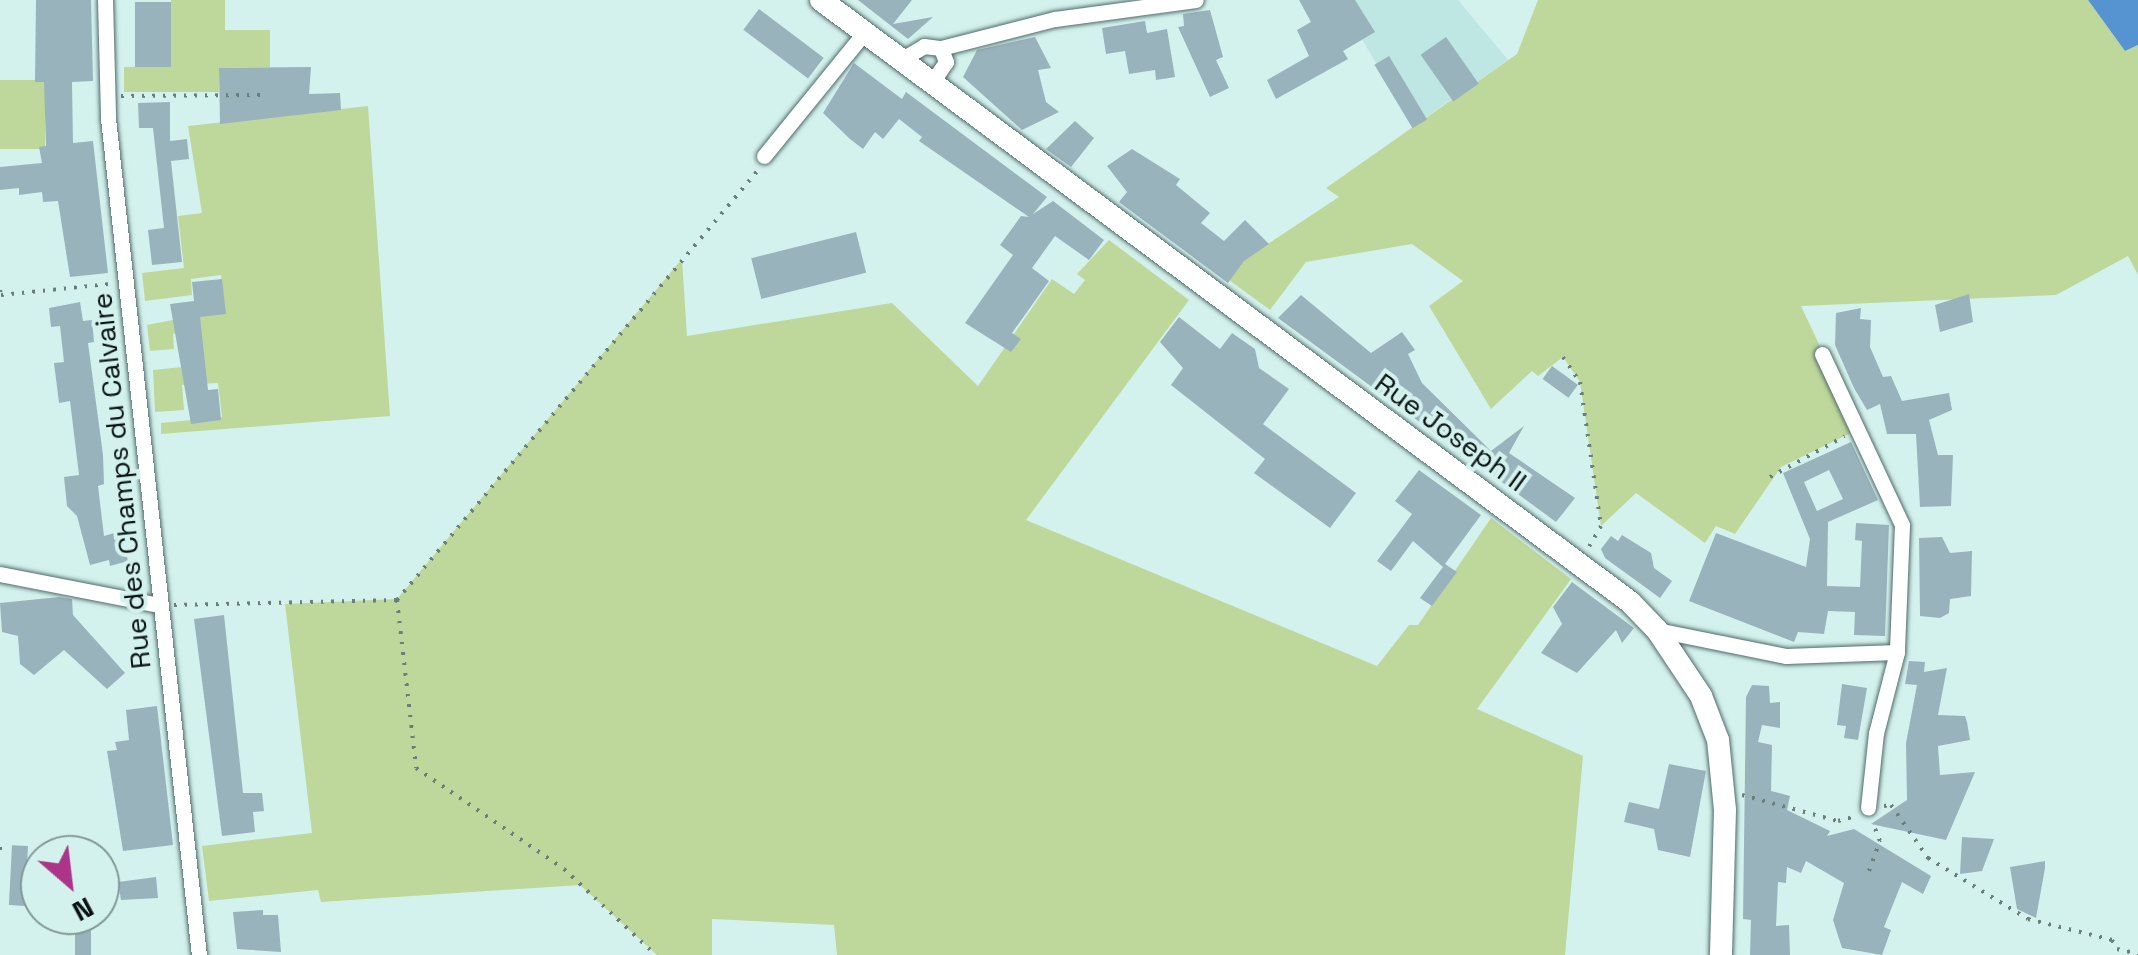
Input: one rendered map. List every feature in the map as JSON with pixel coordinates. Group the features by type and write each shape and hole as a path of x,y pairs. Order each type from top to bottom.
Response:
{"main road":[{"name":"Rue Joseph II","path":"822,0 1578,564 1658,630 1710,717 1723,790 1722,955"}],"street":[{"name":"Rue des Champs du Calvaire","path":"106,0 108,97 125,283 199,955"},
{"path":"1050,0 1055,18"},
{"path":"899,61 924,46 941,48 1055,18 1196,0"},
{"path":"764,156 863,34"},
{"path":"930,84 946,62 941,48"},
{"path":"1822,354 1902,525 1896,652 1876,733 1868,808"},
{"path":"0,574 160,606"},
{"path":"1658,630 1786,656 1896,652"}],"path":[{"path":"108,97 261,95"},
{"path":"656,955 564,870 416,768 397,600 764,156"},
{"path":"0,290 1,295 125,283"},
{"path":"1563,357 1580,382 1601,526 1578,564"},
{"path":"1770,476 1859,429"},
{"path":"160,606 397,600"},
{"path":"1723,790 1848,822 1868,808 1891,805 1928,858 2028,919 2112,940 2117,949 2138,954"},
{"path":"1868,808 1880,841 1869,871"},
{"path":"0,847 0,854"}],"shaded area":[{"path":"1339,0 1458,0 1508,60 1413,126"}],"green space":[{"path":"171,0 225,0 225,30 270,30 270,67 219,68 219,92 124,92 124,67 170,66"},
{"path":"1538,0 2088,0 2125,51 2138,45 2138,275 2128,256 2056,295 1801,306 1859,429 1781,467 1735,534 1716,526 1705,543 1636,493 1601,526 1580,382 1563,357 1538,376 1532,371 1491,409 1429,306 1463,281 1412,244 1306,262 1270,310 1229,280 1245,259 1339,197 1326,188 1517,54"},
{"path":"0,80 45,80 45,149 0,149"},
{"path":"368,106 390,416 161,434 161,423 222,417 218,383 182,385 184,410 155,412 153,370 202,365 199,331 173,334 174,349 150,351 147,325 225,310 221,275 191,279 192,295 145,301 142,273 184,268 178,216 202,213 188,126"},
{"path":"1109,240 1189,300 1026,520 1377,666 1409,625 1418,625 1491,518 1571,579 1477,709 1583,756 1565,955 837,955 834,925 712,919 712,955 657,955 580,885 321,902 318,890 209,901 202,846 312,833 285,604 397,599 682,259 687,336 892,303 978,386 1052,279 1074,294 1085,280 1077,274"}],"water":[{"path":"2088,0 2138,0 2138,45 2125,51"}],"building":[{"path":"36,0 91,0 93,81 72,82 73,143 93,141 108,273 70,277 58,201 43,202 42,192 19,195 19,188 0,190 0,167 42,163 39,147 46,146 44,82 35,82"},
{"path":"858,0 912,0 893,24 933,17 908,39"},
{"path":"1299,0 1355,0 1375,32 1343,51 1348,59 1276,99 1267,80 1309,56 1297,30 1311,22"},
{"path":"135,2 171,2 171,67 135,67"},
{"path":"759,9 824,58 808,79 743,30"},
{"path":"1210,10 1223,57 1216,60 1229,88 1210,97 1178,27 1184,26 1183,14"},
{"path":"1145,21 1147,33 1167,29 1175,77 1156,80 1155,70 1129,74 1125,51 1106,54 1102,28"},
{"path":"1035,37 1051,68 1038,70 1046,102 1059,112 1022,130 963,77 977,50"},
{"path":"1446,37 1479,84 1453,101 1421,55"},
{"path":"1389,56 1427,119 1413,128 1374,65"},
{"path":"854,63 902,99 906,92 1047,197 1033,214 1053,201 1104,240 1089,260 1055,236 1032,268 1049,281 1012,333 1021,339 1011,352 965,323 1013,255 1000,245 1021,216 1029,217 919,141 922,137 899,119 883,139 875,132 863,149 850,139 823,113"},
{"path":"311,67 309,94 340,93 341,110 220,124 219,68"},
{"path":"170,102 170,141 187,139 189,159 171,161 182,262 152,265 148,230 164,228 153,128 139,128 138,103"},
{"path":"1075,121 1094,138 1071,167 1046,149"},
{"path":"1132,149 1180,179 1176,185 1210,213 1201,223 1224,241 1245,220 1269,244 1244,261 1228,283 1119,202 1127,192 1107,166"},
{"path":"856,232 866,273 761,299 751,258"},
{"path":"222,279 226,314 200,317 208,390 218,389 221,420 191,424 170,304 194,301 192,282"},
{"path":"1969,294 1973,322 1940,332 1935,305"},
{"path":"1301,295 1371,353 1402,332 1415,350 1408,354 1422,383 1491,451 1524,426 1509,453 1575,498 1556,522 1278,318"},
{"path":"80,302 83,321 92,320 94,342 88,343 103,455 104,484 98,486 104,536 121,531 128,561 110,566 109,560 90,565 77,516 67,506 64,477 79,475 70,401 59,403 54,363 64,362 60,326 51,327 49,308"},
{"path":"1861,308 1860,319 1871,320 1870,347 1883,377 1891,376 1902,401 1949,393 1952,410 1929,420 1938,455 1953,455 1951,506 1920,507 1916,434 1887,434 1880,404 1867,410 1854,388 1835,345 1836,313"},
{"path":"1179,317 1220,349 1232,333 1255,349 1259,368 1289,389 1263,424 1356,493 1330,528 1254,473 1265,459 1171,385 1183,368 1160,342"},
{"path":"1552,366 1578,385 1568,398 1543,379"},
{"path":"1851,442 1878,500 1828,522 1827,586 1860,587 1862,541 1855,540 1856,523 1889,525 1885,636 1854,635 1855,612 1828,611 1824,634 1798,632 1794,642 1689,601 1716,533 1806,567 1810,539 1783,473","holes":["1829,470 1843,499 1817,511 1804,482"]},
{"path":"1419,470 1481,515 1445,564 1457,572 1432,606 1420,598 1443,567 1413,541 1391,571 1377,561 1412,514 1395,501"},
{"path":"1622,535 1651,553 1654,568 1672,581 1660,598 1605,558 1601,549 1611,536 1618,541"},
{"path":"1942,537 1950,553 1972,551 1971,596 1950,599 1949,613 1940,618 1920,616 1919,538"},
{"path":"1572,582 1634,628 1622,643 1616,630 1577,673 1541,653 1562,624 1553,607"},
{"path":"72,599 73,615 125,673 107,689 64,650 34,675 20,664 18,636 2,632 0,603"},
{"path":"224,615 243,793 262,793 264,811 253,812 255,832 222,836 194,619"},
{"path":"1909,661 1925,662 1924,672 1947,668 1938,715 1965,716 1967,722 1970,740 1938,746 1940,775 1975,772 1946,840 1871,824 1907,800 1906,743 1917,685 1905,684"},
{"path":"1842,684 1867,688 1858,740 1844,738 1846,726 1837,725"},
{"path":"1752,685 1769,686 1770,703 1780,702 1780,728 1762,725 1758,742 1772,745 1771,791 1790,796 1787,810 1830,831 1827,836 1854,829 1931,876 1923,894 1902,882 1884,927 1891,930 1882,955 1842,948 1833,920 1844,883 1806,861 1801,873 1787,867 1786,883 1778,882 1776,926 1789,925 1790,955 1750,955 1751,920 1743,919 1746,697"},
{"path":"157,706 173,845 123,851 107,751 117,750 115,742 129,740 126,710"},
{"path":"1669,764 1706,771 1690,857 1658,850 1654,829 1624,822 1629,802 1659,809"},
{"path":"1962,837 1994,839 1982,871 1960,874"},
{"path":"12,845 20,846 20,906 9,905"},
{"path":"2045,861 2036,918 2017,909 2010,867"},
{"path":"156,877 158,898 121,900 120,882"},
{"path":"263,910 263,915 278,915 281,952 237,949 233,912"},
{"path":"75,935 91,935 91,955 75,955"}]}
